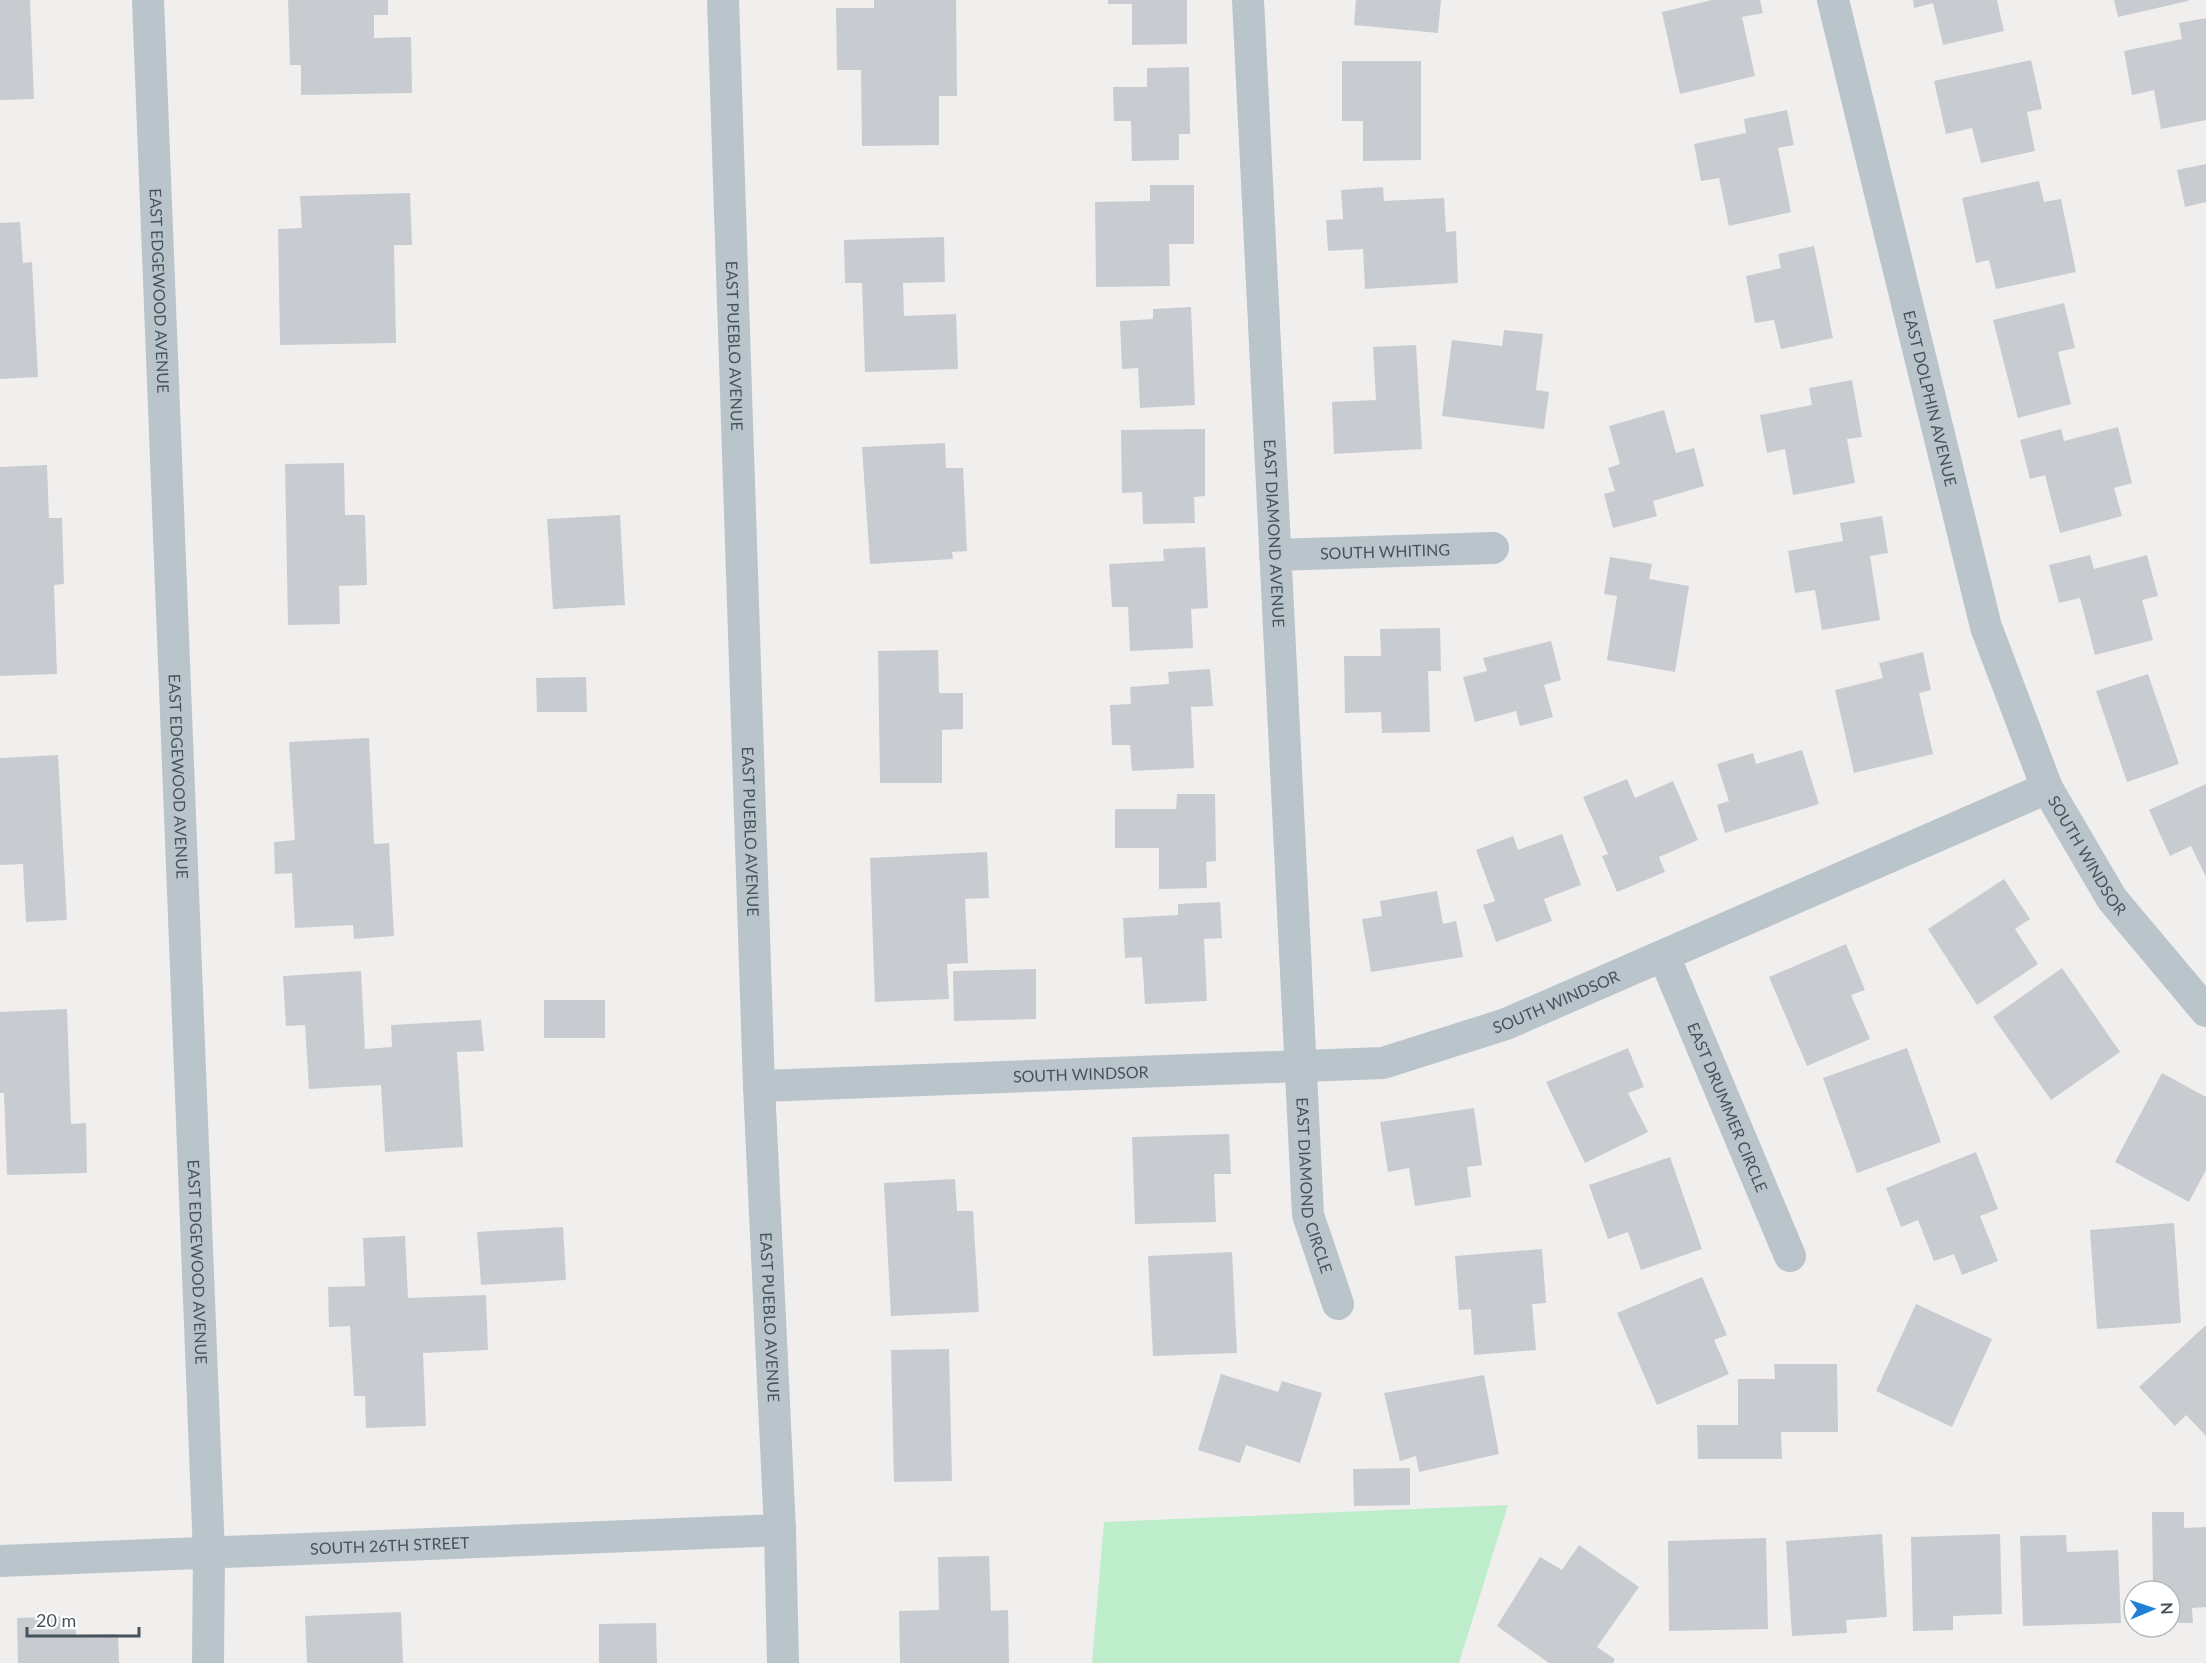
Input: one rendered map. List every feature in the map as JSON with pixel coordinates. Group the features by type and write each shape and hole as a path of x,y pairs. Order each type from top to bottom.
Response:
{"street":[{"name":"EAST EDGEWOOD AVENUE","path":"148,0 209,1554 207,1663"},
{"name":"EAST PUEBLO AVENUE","path":"723,0 759,1086 780,1530 783,1663"},
{"name":"EAST DIAMOND AVENUE","path":"1248,0 1299,1066"},
{"name":"EAST DOLPHIN AVENUE","path":"1833,0 1986,627 2047,788"},
{"name":"SOUTH WHITING","path":"1275,555 1493,548"},
{"name":"SOUTH WINDSOR","path":"759,1086 1383,1063 1506,1024 2047,788 2112,899 2206,1011"},
{"name":"EAST DRUMMER CIRCLE","path":"1664,956 1790,1256"},
{"name":"EAST DIAMOND CIRCLE","path":"1299,1066 1308,1215 1338,1304"},
{"name":"SOUTH 26TH STREET","path":"0,1561 780,1530"}],"green space":[{"path":"1508,1505 1459,1663 1092,1663 1104,1522"}],"building":[{"path":"0,0 30,0 34,99 0,100"},
{"path":"288,0 388,0 388,15 374,15 374,38 411,37 412,93 301,95 301,65 290,65"},
{"path":"874,0 956,0 957,96 939,96 939,145 862,146 861,70 837,70 836,8 874,8"},
{"path":"1108,0 1187,0 1187,44 1132,45 1132,4 1108,4"},
{"path":"1356,0 1441,0 1438,33 1354,25"},
{"path":"1712,0 1760,0 1763,13 1742,17 1755,76 1680,94 1662,12"},
{"path":"1913,0 1997,0 2004,31 1943,45 1933,3 1914,8"},
{"path":"2114,0 2188,0 2188,1 2118,17"},
{"path":"2206,18 2206,120 2161,129 2154,90 2132,95 2124,51 2182,39 2179,23"},
{"path":"2031,60 2042,109 2027,112 2035,151 1981,163 1972,128 1946,134 1934,81"},
{"path":"1342,61 1421,61 1421,160 1363,161 1363,121 1342,121"},
{"path":"1189,67 1190,134 1179,134 1179,160 1132,161 1131,121 1114,121 1113,87 1147,87 1147,68"},
{"path":"1787,110 1794,145 1778,148 1791,212 1729,226 1719,178 1701,181 1694,144 1746,133 1744,119"},
{"path":"2206,164 2206,202 2185,207 2177,170"},
{"path":"2039,181 2044,202 2061,199 2076,272 1996,289 1989,260 1976,263 1962,198"},
{"path":"1150,185 1194,185 1194,244 1169,244 1170,286 1096,287 1095,202 1150,201"},
{"path":"1383,187 1384,201 1444,198 1446,232 1456,231 1458,283 1365,289 1363,249 1328,251 1326,220 1343,219 1341,190"},
{"path":"410,193 412,245 394,245 396,343 280,345 278,229 302,228 300,196"},
{"path":"20,222 23,263 32,262 38,377 0,379 0,223"},
{"path":"944,237 945,282 903,283 904,316 956,314 958,369 865,372 862,283 845,283 844,240"},
{"path":"1814,246 1833,338 1781,349 1774,320 1755,323 1746,276 1781,268 1778,254"},
{"path":"2064,303 2075,348 2058,352 2071,404 2018,418 1993,320"},
{"path":"1191,307 1195,405 1140,408 1138,368 1122,369 1120,321 1153,319 1153,309"},
{"path":"1504,330 1543,334 1536,390 1549,392 1544,429 1442,416 1452,340 1502,346"},
{"path":"1416,345 1422,449 1334,454 1332,402 1376,400 1373,347"},
{"path":"1852,380 1862,437 1847,439 1855,483 1793,495 1785,449 1767,453 1760,415 1812,405 1809,388"},
{"path":"1664,410 1676,453 1694,448 1704,486 1653,501 1657,516 1613,528 1604,494 1615,491 1608,468 1620,464 1609,426"},
{"path":"2118,427 2132,483 2114,488 2122,516 2060,533 2045,475 2030,479 2020,440 2061,429 2064,441"},
{"path":"1205,429 1205,496 1194,497 1195,523 1143,524 1142,492 1122,493 1121,430"},
{"path":"945,443 946,468 963,468 967,551 952,552 953,559 870,564 862,447"},
{"path":"344,463 345,515 365,515 367,585 339,586 340,624 288,625 285,464"},
{"path":"47,465 49,518 62,518 64,584 54,585 57,674 0,676 0,467"},
{"path":"620,515 625,605 553,609 547,519"},
{"path":"1882,516 1888,553 1870,556 1880,620 1822,630 1815,590 1795,593 1788,551 1843,541 1840,523"},
{"path":"1205,547 1208,608 1191,609 1193,648 1130,651 1128,607 1112,607 1109,564 1164,561 1163,549"},
{"path":"2090,555 2094,569 2147,555 2158,596 2142,600 2153,640 2095,655 2080,598 2059,603 2049,565"},
{"path":"1610,557 1652,564 1649,579 1689,586 1675,672 1607,660 1617,596 1604,594"},
{"path":"1440,628 1441,671 1428,671 1430,732 1382,733 1381,712 1345,713 1344,656 1381,656 1380,629"},
{"path":"1551,641 1561,680 1544,685 1553,717 1520,726 1516,711 1475,722 1463,677 1487,671 1483,658"},
{"path":"938,650 939,693 963,693 963,729 942,730 942,783 880,783 878,651"},
{"path":"1923,652 1931,690 1919,693 1933,754 1854,773 1835,690 1883,678 1879,663"},
{"path":"1210,669 1213,706 1191,707 1194,768 1132,771 1130,745 1112,745 1110,705 1131,704 1130,687 1169,684 1168,672"},
{"path":"2148,674 2179,764 2127,782 2096,691"},
{"path":"586,677 587,712 537,712 536,678"},
{"path":"369,738 374,844 389,843 394,936 354,939 353,925 295,928 292,873 275,874 274,842 295,840 289,742"},
{"path":"1802,750 1819,804 1725,833 1717,805 1729,801 1717,764 1753,753 1756,764"},
{"path":"58,755 67,920 26,922 23,864 0,865 0,758"},
{"path":"1627,779 1635,798 1673,781 1698,840 1659,857 1665,872 1617,892 1602,856 1608,854 1583,797"},
{"path":"2206,784 2206,877 2191,846 2170,856 2149,810"},
{"path":"1177,794 1215,794 1216,861 1206,862 1207,888 1159,889 1159,848 1115,848 1115,809 1176,809"},
{"path":"1562,834 1581,885 1544,899 1552,921 1496,942 1483,905 1495,901 1476,850 1513,836 1518,850"},
{"path":"987,852 989,898 965,899 968,963 947,964 949,999 875,1002 870,858"},
{"path":"2004,879 2030,919 2015,929 2038,964 1977,1005 1928,929"},
{"path":"1437,891 1443,924 1456,921 1463,957 1371,972 1362,919 1382,916 1380,901"},
{"path":"1220,902 1222,938 1204,939 1207,1001 1145,1004 1142,957 1125,958 1123,918 1178,915 1178,904"},
{"path":"1846,944 1865,990 1851,995 1870,1039 1807,1066 1769,977"},
{"path":"2062,968 2120,1052 2051,1100 1993,1017"},
{"path":"1036,969 1036,1019 954,1021 953,971"},
{"path":"361,971 365,1049 392,1047 391,1025 481,1020 484,1051 457,1052 463,1147 385,1152 381,1085 309,1089 305,1025 286,1026 283,976"},
{"path":"544,1000 605,1000 605,1038 544,1038"},
{"path":"67,1009 71,1124 86,1123 87,1173 7,1175 4,1093 0,1093 0,1012"},
{"path":"1628,1048 1644,1087 1628,1093 1648,1132 1585,1163 1546,1082"},
{"path":"1907,1048 1941,1142 1857,1173 1823,1078"},
{"path":"2162,1073 2206,1097 2206,1170 2189,1202 2115,1162"},
{"path":"1474,1108 1482,1165 1467,1167 1471,1197 1415,1206 1409,1168 1388,1172 1380,1122"},
{"path":"1229,1134 1231,1174 1214,1174 1216,1222 1135,1224 1132,1137"},
{"path":"1976,1152 1998,1209 1980,1216 1998,1261 1962,1275 1954,1254 1934,1261 1918,1220 1901,1227 1886,1188"},
{"path":"1670,1157 1702,1249 1641,1270 1628,1232 1608,1239 1589,1185"},
{"path":"955,1179 957,1211 973,1211 979,1312 891,1316 884,1183"},
{"path":"2174,1223 2181,1323 2097,1329 2090,1230"},
{"path":"563,1227 566,1280 481,1285 477,1232"},
{"path":"405,1236 408,1298 486,1295 488,1350 423,1353 426,1426 366,1428 365,1396 354,1396 350,1326 329,1327 328,1287 365,1286 363,1238"},
{"path":"1542,1249 1546,1303 1532,1304 1536,1350 1474,1355 1471,1309 1459,1310 1455,1256"},
{"path":"1232,1252 1237,1353 1153,1356 1148,1256"},
{"path":"1702,1277 1727,1335 1714,1340 1729,1374 1657,1405 1617,1313"},
{"path":"1916,1304 1992,1339 1952,1427 1876,1391"},
{"path":"2206,1325 2206,1436 2186,1415 2175,1426 2139,1387"},
{"path":"949,1349 952,1481 894,1482 891,1350"},
{"path":"1774,1364 1837,1364 1838,1432 1781,1432 1782,1459 1698,1459 1697,1425 1738,1425 1738,1379 1775,1379"},
{"path":"1221,1374 1278,1392 1282,1381 1322,1393 1300,1463 1246,1445 1240,1463 1198,1450"},
{"path":"1484,1375 1499,1454 1419,1472 1416,1456 1400,1461 1384,1393"},
{"path":"1410,1468 1410,1505 1354,1506 1353,1469"},
{"path":"2152,1512 2184,1512 2184,1528 2206,1527 2206,1607 2192,1608 2193,1623 2182,1623 2182,1579 2153,1579"},
{"path":"1882,1534 1887,1617 1846,1620 1847,1633 1792,1636 1786,1541"},
{"path":"2000,1534 2002,1614 1953,1616 1953,1630 1913,1631 1911,1537"},
{"path":"2066,1535 2067,1552 2118,1550 2121,1623 2023,1626 2020,1536"},
{"path":"1766,1538 1768,1629 1669,1631 1668,1541"},
{"path":"1579,1545 1639,1587 1597,1647 1615,1659 1613,1663 1549,1663 1497,1626 1540,1557 1562,1570"},
{"path":"989,1556 991,1611 1008,1610 1009,1663 900,1663 899,1611 939,1610 938,1557"},
{"path":"401,1612 403,1663 307,1663 305,1616"},
{"path":"75,1616 76,1635 118,1634 119,1663 18,1663 17,1618"},
{"path":"656,1623 657,1663 599,1663 599,1624"}]}
